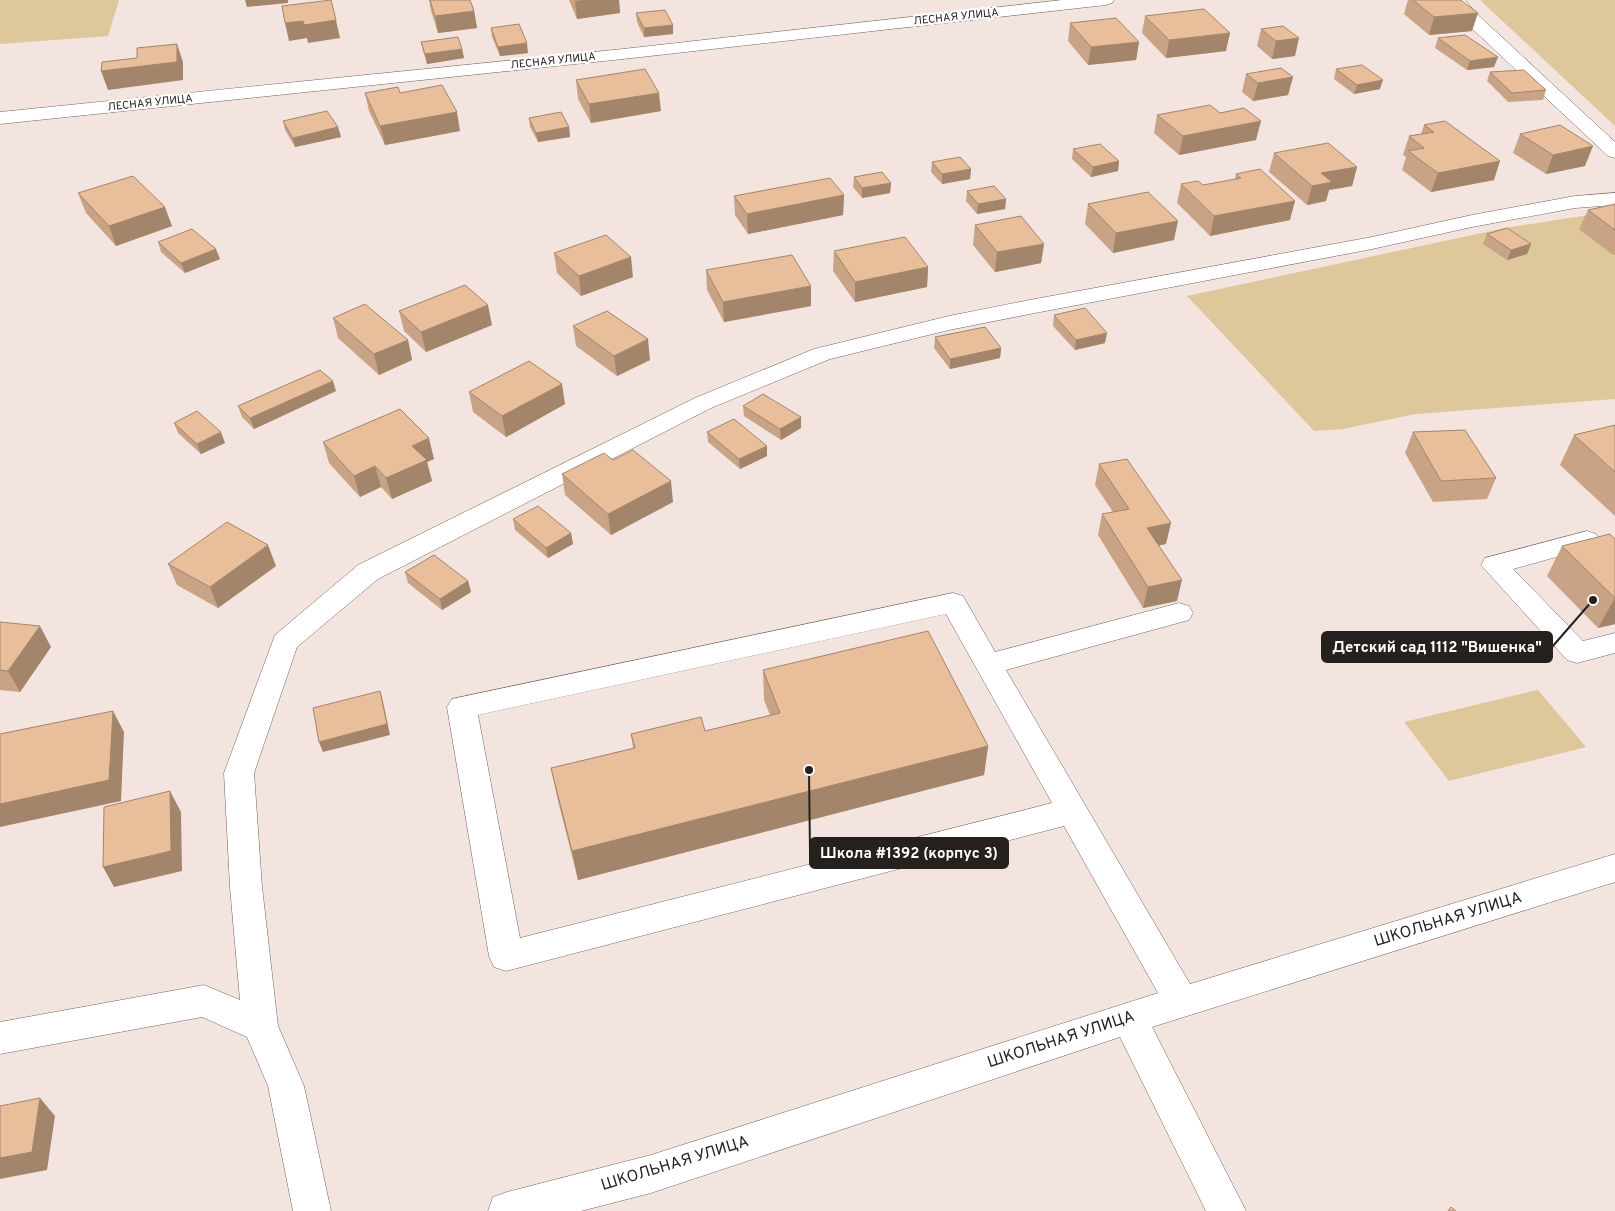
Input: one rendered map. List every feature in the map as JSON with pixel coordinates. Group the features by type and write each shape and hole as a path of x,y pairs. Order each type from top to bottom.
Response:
{"street":[{"name":"ЛЕСНАЯ УЛИЦА","path":"0,118 623,54 1106,0"},
{"path":"1456,0 1472,19 1615,152"},
{"path":"312,1211 286,1086 260,1026 246,887 239,774 285,642 368,572 703,403 822,354 949,323 1035,306 1372,242 1482,219 1575,202 1615,199"},
{"path":"1587,540 1494,564 1577,653 1615,643"},
{"path":"1072,811 506,956 462,707 953,603 1182,1002"},
{"path":"988,664 1179,614"},
{"name":"ШКОЛЬНАЯ УЛИЦА","path":"507,1211 651,1174 1129,1018 1615,868"},
{"path":"0,1038 204,1001 260,1026"},
{"path":"1129,1018 1227,1211"}],"shaded area":[{"path":"0,0 119,0 108,36 0,44"},
{"path":"1480,0 1615,0 1615,126"},
{"path":"1615,211 1615,399 1416,414 1343,429 1314,431 1187,296 1505,228"},
{"path":"1538,690 1586,747 1449,781 1404,722"}],"building":[{"path":"331,0 336,20 304,25 303,21 285,23 282,6"},
{"path":"430,0 470,0 474,11 435,16"},
{"path":"1413,0 1461,0 1478,13 1434,17"},
{"path":"1204,9 1230,33 1169,40 1145,16"},
{"path":"665,10 673,25 644,28 636,13"},
{"path":"1116,18 1139,42 1091,47 1070,23"},
{"path":"519,24 527,43 498,47 491,28"},
{"path":"1283,26 1299,38 1276,41 1261,29"},
{"path":"1465,35 1498,57 1470,61 1438,38"},
{"path":"458,37 462,49 425,54 421,42"},
{"path":"177,44 177,62 101,71 102,62 137,58 137,48"},
{"path":"1362,65 1383,80 1357,85 1336,69"},
{"path":"1281,68 1293,77 1258,83 1246,74"},
{"path":"645,69 659,93 589,104 576,80"},
{"path":"1524,70 1546,90 1512,93 1490,72"},
{"path":"442,85 457,112 380,126 365,93 398,87 400,93"},
{"path":"1210,105 1220,113 1244,108 1261,121 1183,136 1157,115"},
{"path":"327,111 338,127 293,138 283,121"},
{"path":"561,112 569,127 536,133 529,118"},
{"path":"1445,121 1500,161 1438,173 1408,151 1424,148 1409,136 1434,132 1424,125"},
{"path":"1560,125 1593,146 1553,155 1520,134"},
{"path":"1328,143 1357,167 1321,173 1332,182 1312,186 1274,153"},
{"path":"1100,144 1119,161 1093,167 1073,149"},
{"path":"960,157 971,169 942,174 932,162"},
{"path":"1260,169 1295,201 1214,216 1181,184 1198,181 1203,185 1241,178 1236,174"},
{"path":"882,172 891,183 862,188 854,177"},
{"path":"133,176 165,207 109,226 78,193"},
{"path":"830,178 844,195 747,214 734,196"},
{"path":"994,186 1006,199 978,204 967,191"},
{"path":"1148,192 1178,221 1116,233 1088,204"},
{"path":"1615,204 1615,230 1588,210"},
{"path":"1021,216 1044,244 997,252 975,225"},
{"path":"1507,228 1531,244 1511,250 1487,234"},
{"path":"192,229 216,249 181,263 158,242"},
{"path":"606,235 631,257 579,276 554,253"},
{"path":"905,237 928,267 855,282 834,251"},
{"path":"792,255 811,286 723,302 706,270"},
{"path":"465,285 488,305 421,332 399,311"},
{"path":"365,304 408,340 374,354 333,318"},
{"path":"1085,308 1107,333 1076,340 1054,315"},
{"path":"607,311 648,339 614,356 573,326"},
{"path":"985,327 1001,348 950,359 935,337"},
{"path":"529,361 562,384 502,416 469,392"},
{"path":"320,370 333,381 250,418 238,406"},
{"path":"763,394 801,417 780,429 743,406"},
{"path":"400,409 429,438 412,446 427,460 386,478 375,466 354,476 323,442"},
{"path":"197,411 221,432 197,444 174,423"},
{"path":"734,419 767,446 739,459 707,432"},
{"path":"1615,425 1615,472 1574,435"},
{"path":"1465,430 1496,478 1441,481 1413,432"},
{"path":"633,450 671,481 608,514 562,474 604,453 613,460"},
{"path":"1127,459 1171,523 1147,528 1182,580 1148,587 1102,514 1129,509 1099,464"},
{"path":"538,506 571,533 546,548 513,519"},
{"path":"227,522 268,545 210,587 168,564"},
{"path":"1610,534 1615,539 1615,598 1562,546"},
{"path":"434,555 468,581 440,599 405,572"},
{"path":"0,622 40,626 8,671 0,670"},
{"path":"928,631 988,746 572,851 551,768 635,748 631,734 701,717 705,731 780,713 763,670"},
{"path":"380,691 387,724 319,742 313,708"},
{"path":"113,711 109,780 0,804 0,734"},
{"path":"170,791 171,851 103,867 104,807"},
{"path":"40,1098 32,1152 0,1158 0,1106"},
{"path":"1451,1207 1456,1211 1448,1211"}],"place":[{"name":"Детский сад 1112 \"Вишенка\"","path":"1593,600"},
{"name":"Школа #1392 (корпус 3)","path":"809,770"}]}
